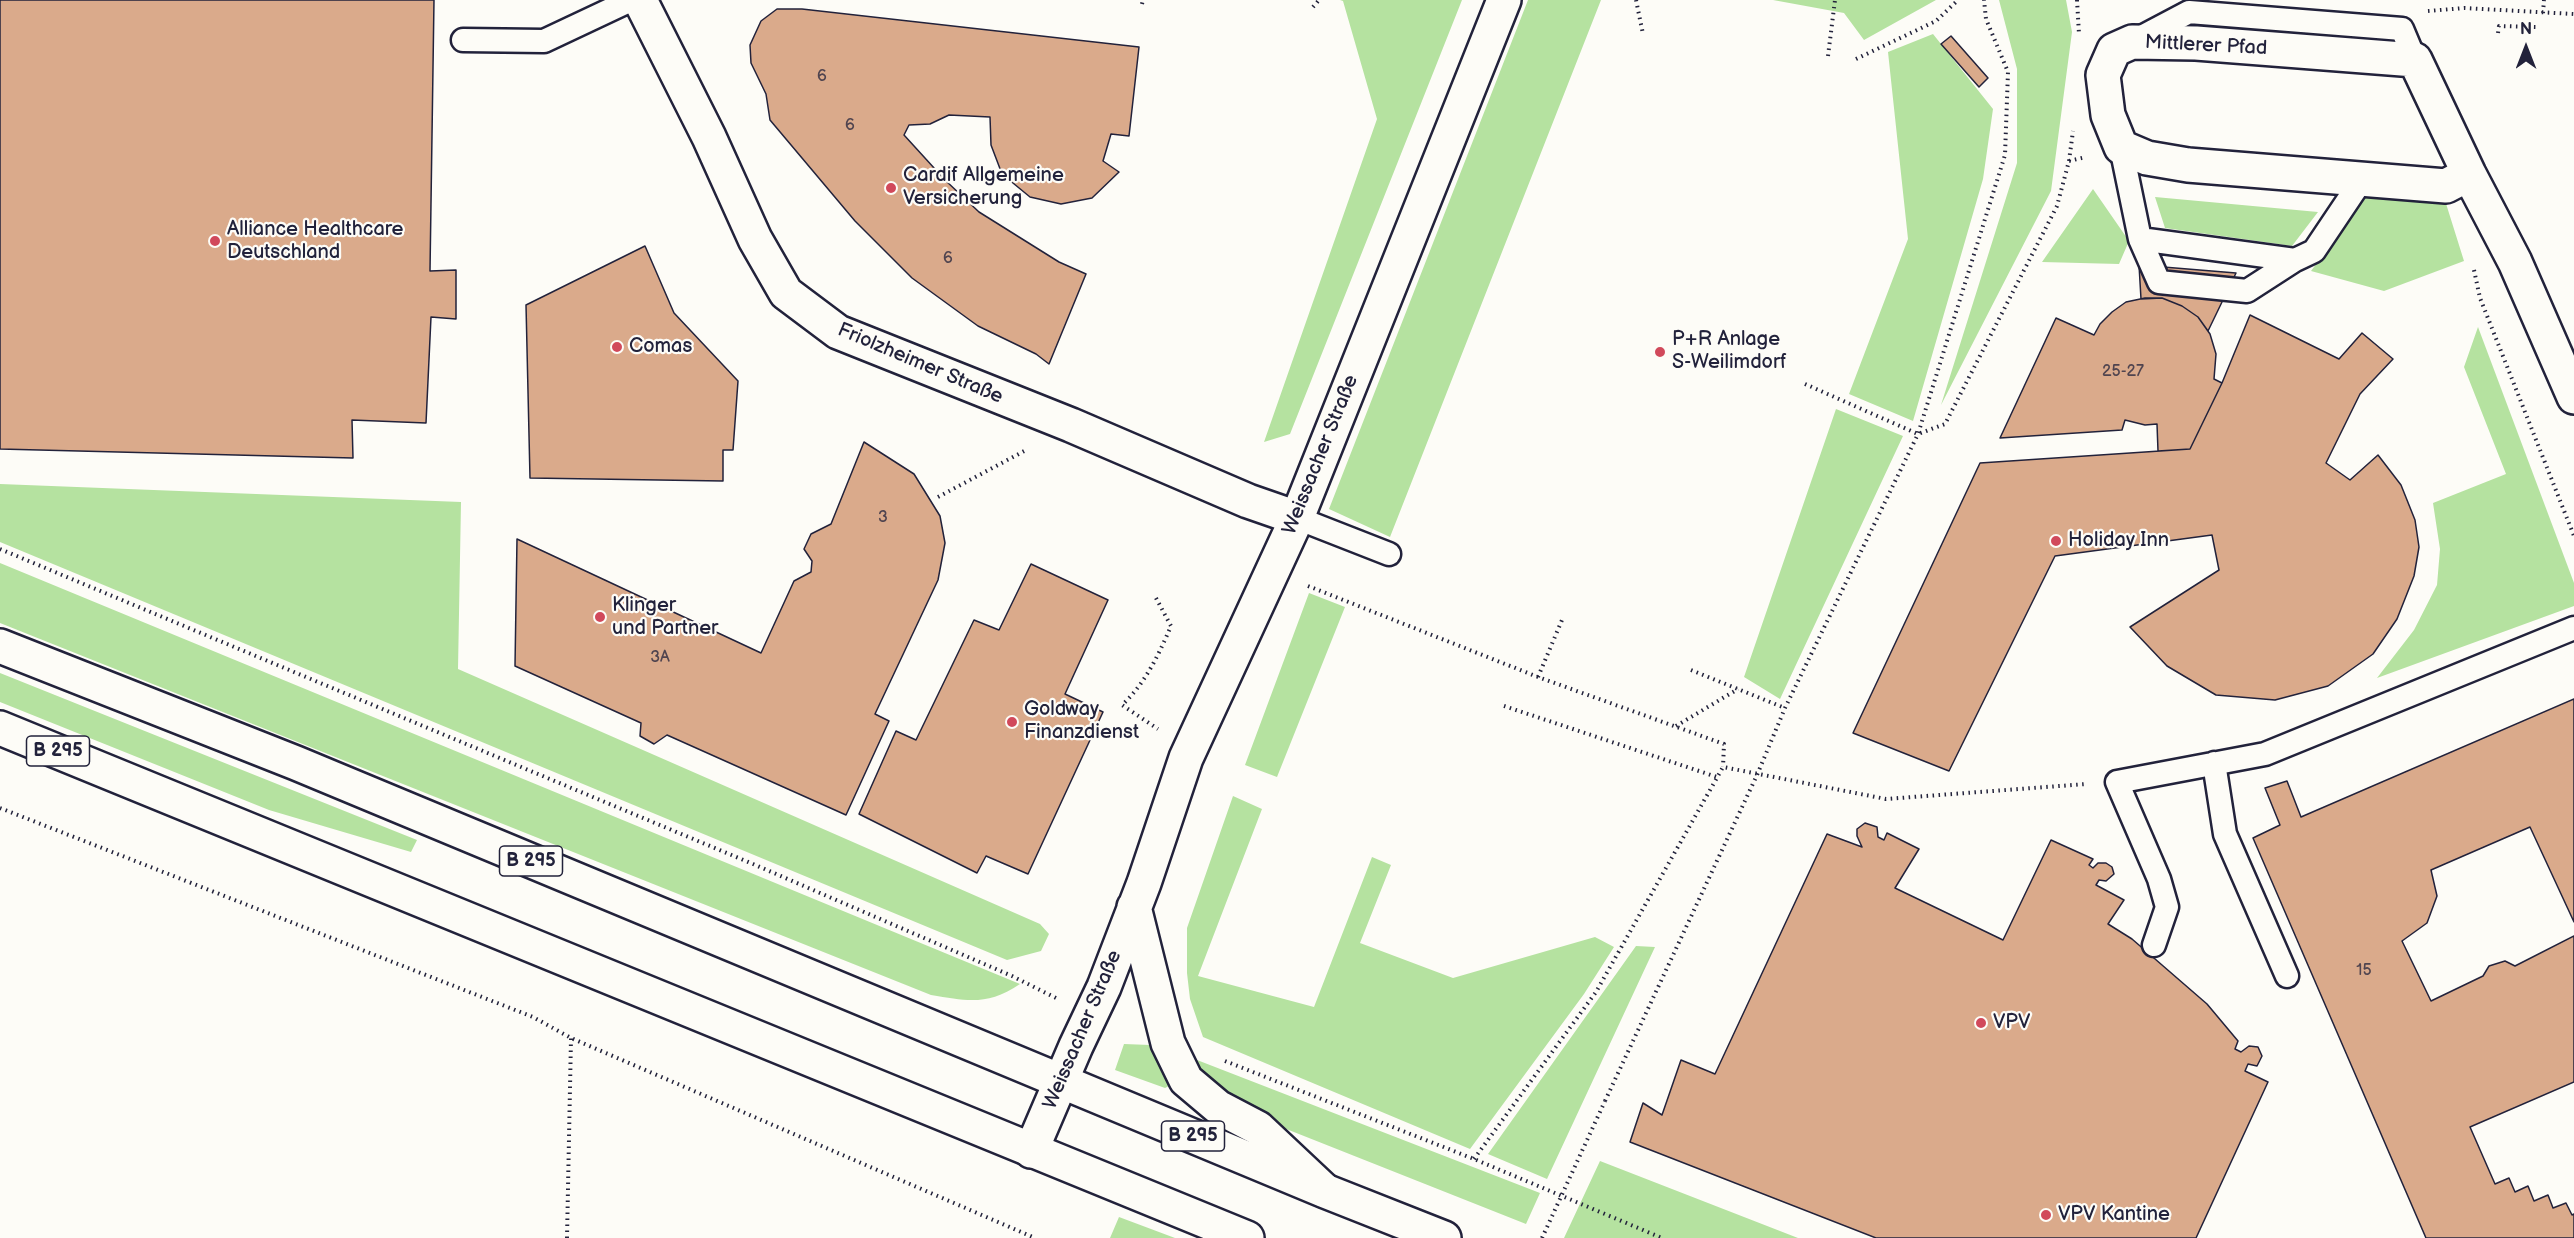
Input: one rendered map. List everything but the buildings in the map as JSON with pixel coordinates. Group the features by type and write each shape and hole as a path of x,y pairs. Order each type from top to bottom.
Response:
{"street":[{"name":"Friolzheimer Straße","path":"640,0 709,137 755,239 786,293 838,332 1071,426 1248,501 1296,518"},
{"name":"Weissacher Straße","path":"1030,1151 1104,987 1186,758 1296,518 1503,0"},
{"name":"Mittlerer Pfad","path":"2121,147 2108,116 2103,75 2115,51 2132,42 2196,43 2415,60 2469,174 2515,262 2574,397"},
{"path":"2121,147 2147,158 2188,165 2446,186 2469,174"},
{"name":"B 295","path":"0,646 296,763 1325,1191 1444,1238"},
{"name":"B 295","path":"0,728 116,773 1030,1151 1247,1238"},
{"name":"Weissacher Straße","path":"1134,908 1168,1043 1186,1080 1218,1107 1258,1128 1325,1191"}],"lane":[{"path":"463,40 544,41 631,0"},
{"path":"2121,147 2140,239 2159,282 2247,291 2295,260 2314,251 2363,178"},
{"path":"2140,239 2295,260"},
{"path":"1296,518 1389,554"},
{"path":"2154,945 2167,908 2159,879 2117,782 2265,754 2574,628"},
{"path":"2214,763 2225,834 2287,976"}],"path":[{"path":"1314,7 1319,0"},
{"path":"1636,0 1643,34"},
{"path":"1828,56 1835,0"},
{"path":"1856,59 1936,21 1958,0"},
{"path":"1542,1238 1757,775 1785,708 1918,434 2005,155 2008,72 1986,19 1984,0"},
{"path":"2077,0 2078,42"},
{"path":"2543,13 2544,0"},
{"path":"2421,12 2464,8 2574,14"},
{"path":"2498,33 2499,26 2537,27"},
{"path":"1805,384 1918,434 1945,424 2057,206 2069,162 2074,121"},
{"path":"2473,265 2480,298 2574,536"},
{"path":"938,496 1071,426"},
{"path":"0,549 742,860 1012,976"},
{"path":"1273,572 1538,677 1724,744 1723,767 1596,992 1473,1159"},
{"path":"1156,598 1171,626 1161,649 1136,692 1122,705 1158,729"},
{"path":"1538,677 1562,620"},
{"path":"1691,670 1785,708"},
{"path":"1676,727 1738,689"},
{"path":"1504,706 1717,777"},
{"path":"1723,767 1886,799 2117,782"},
{"path":"0,808 533,1017 571,1038 1035,1238"},
{"path":"567,1238 571,1038"},
{"path":"1223,1060 1473,1159 1662,1238"}],"green space":[{"path":"1340,0 1462,0 1290,434 1264,442 1377,119 1343,1"},
{"path":"1528,0 1601,0 1390,537 1329,509"},
{"path":"1773,0 1936,0 1864,40 1844,13"},
{"path":"1999,0 2066,0 2072,32 2051,191 1941,405 2017,163 2017,69"},
{"path":"1933,34 1993,109 1983,179 1913,421 1849,394 1908,239 1888,52"},
{"path":"2093,189 2129,241 2119,264 2042,262"},
{"path":"2370,192 2443,194 2464,261 2384,291 2311,271"},
{"path":"2155,197 2318,212 2292,246 2165,228"},
{"path":"2478,327 2574,583 2574,606 2377,678 2414,630 2437,585 2440,549 2433,503 2506,474 2464,367"},
{"path":"1836,409 1903,436 1780,699 1744,677"},
{"path":"0,484 461,502 458,669 1040,924 1049,934 1041,951 1007,960 0,542"},
{"path":"0,563 1020,984 987,999 967,1000 931,995 0,623"},
{"path":"1309,593 1345,607 1277,777 1245,765"},
{"path":"0,673 417,840 411,852 269,810 0,702"},
{"path":"1233,796 1262,809 1198,976 1314,1007 1372,857 1391,865 1360,943 1453,978 1595,937 1614,947 1584,994 1470,1149 1203,1037 1190,999 1187,973 1187,928"},
{"path":"1636,946 1655,947 1547,1179 1488,1154"},
{"path":"1124,1044 1150,1045 1169,1081 1169,1086 1165,1088 1115,1070"},
{"path":"1197,1060 1540,1193 1526,1224 1256,1117 1223,1095 1194,1066"},
{"path":"1600,1161 1798,1238 1564,1238"},
{"path":"1119,1217 1175,1238 1110,1238"}],"place":[{"name":"Cardif Allgemeine Versicherung","path":"891,188"},
{"name":"Alliance Healthcare Deutschland","path":"215,241"},
{"name":"Comas","path":"617,347"},
{"name":"P+R Anlage S-Weilimdorf","path":"1660,352"},
{"name":"Holiday Inn","path":"2056,541"},
{"name":"Klinger und Partner","path":"600,617"},
{"name":"Goldway Finanzdienst","path":"1012,722"},
{"name":"VPV","path":"1981,1023"},
{"name":"VPV Kantine","path":"2046,1215"}]}
